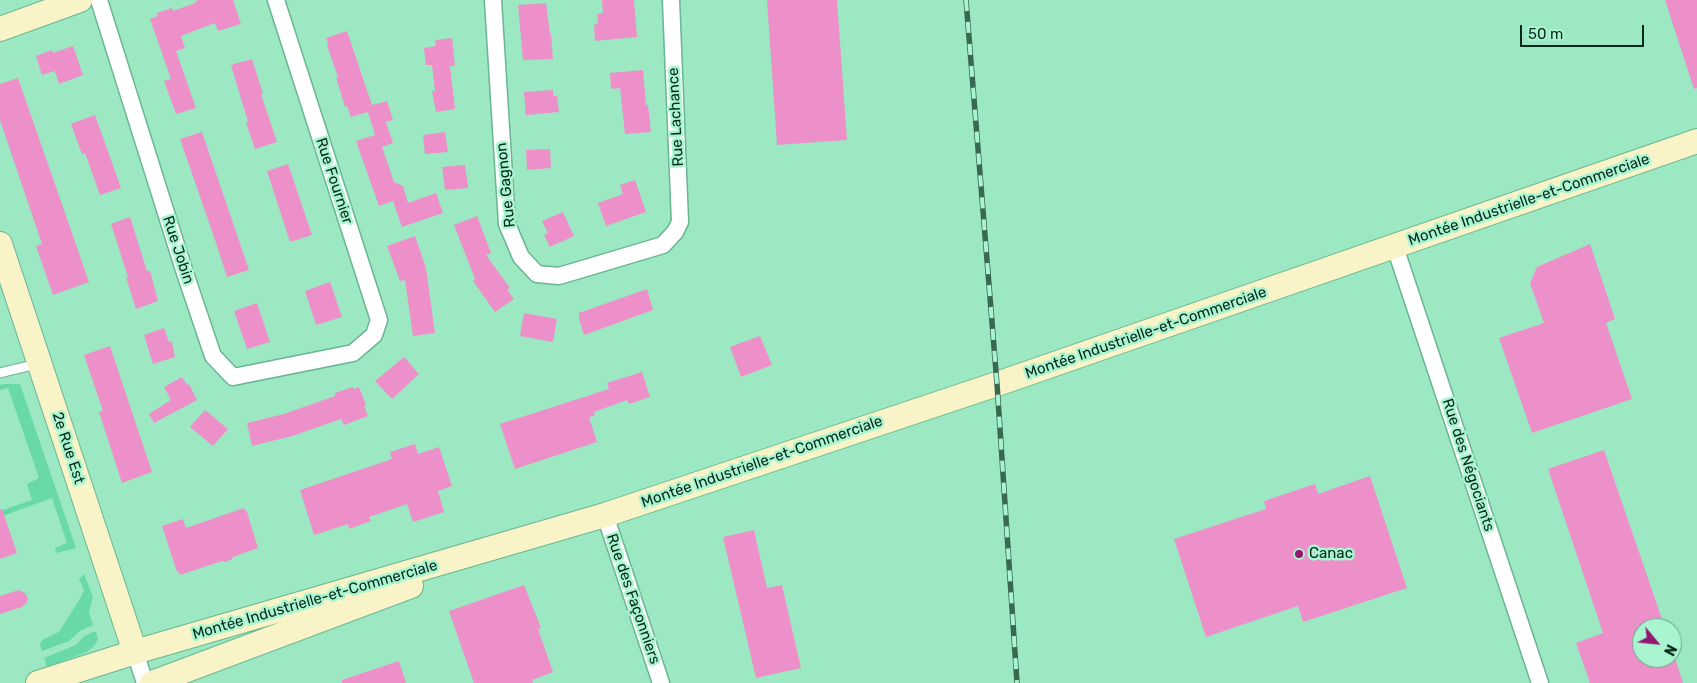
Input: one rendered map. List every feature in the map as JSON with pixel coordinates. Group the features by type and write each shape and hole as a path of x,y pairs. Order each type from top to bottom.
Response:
{"main road":[{"path":"0,29 80,0"},
{"name":"Montée Industrielle-et-Commerciale","path":"152,683 599,517 1006,381 1697,141"},
{"name":"2e Rue Est","path":"0,244 135,652"},
{"name":"Montée Industrielle-et-Commerciale","path":"38,683 135,652 599,517"}],"street":[{"name":"Rue Jobin","path":"99,0 184,270 214,356 233,377 353,353"},
{"name":"Rue Fournier","path":"276,0 379,320 374,336 353,353"},
{"name":"Rue Gagnon","path":"493,0 507,224 521,257 537,274 559,276 663,245 675,232"},
{"name":"Rue Lachance","path":"671,0 680,222 675,232"},
{"name":"Rue des Négociants","path":"1395,247 1540,683"},
{"name":"Rue des Façonniers","path":"599,517 661,683"},
{"path":"135,652 145,683"}],"lane":[{"path":"0,373 40,363"}],"green space":[{"path":"20,384 76,548 56,553 55,548 67,543 52,498 0,517 0,511 32,500 27,484 39,478 8,388 0,390 0,385"},
{"path":"84,574 93,597 89,612 93,625 80,631 69,641 42,651 40,645 42,640 59,632 81,597 84,590 79,579"},
{"path":"96,632 98,639 87,652 47,667 44,658 76,645 83,637"}],"building":[{"path":"197,0 233,0 241,24 218,31 215,23 181,36 185,48 176,51 196,108 176,114 164,81 171,79 150,19 158,16 157,13 172,8 173,11 195,3"},
{"path":"602,0 634,0 637,37 595,41 594,25 598,24 597,14 603,13"},
{"path":"767,0 837,0 847,140 777,145"},
{"path":"1665,0 1697,0 1697,88 1694,89"},
{"path":"546,3 553,59 523,60 518,5"},
{"path":"347,31 372,105 387,101 393,120 386,122 393,143 382,147 394,182 403,186 408,203 436,193 443,213 402,227 393,201 379,206 356,141 375,135 368,112 351,117 347,106 345,107 336,77 338,77 327,45 326,38"},
{"path":"452,38 455,66 450,66 455,109 436,112 432,91 435,91 432,65 426,65 424,48 436,46 435,40"},
{"path":"73,46 83,75 59,84 55,71 42,75 36,56 52,50 53,53"},
{"path":"252,59 277,142 255,149 246,123 248,122 231,65"},
{"path":"643,70 646,105 648,105 651,132 625,134 620,88 611,89 610,73"},
{"path":"18,78 89,282 53,295 36,246 42,244 0,120 0,84"},
{"path":"553,90 553,96 557,96 559,112 526,115 524,92"},
{"path":"95,115 121,188 100,195 85,153 82,154 71,124"},
{"path":"202,132 249,270 227,277 180,139"},
{"path":"445,132 448,152 425,154 423,135"},
{"path":"550,149 551,168 527,170 526,150"},
{"path":"288,164 312,235 290,242 267,171"},
{"path":"465,165 468,188 445,190 442,167"},
{"path":"635,180 646,212 606,226 598,203 623,194 620,185"},
{"path":"563,212 574,236 550,247 544,235 548,233 542,221"},
{"path":"477,216 491,253 486,255 510,288 507,290 514,299 495,312 473,281 475,279 454,225"},
{"path":"130,217 147,271 150,271 158,301 136,309 111,224"},
{"path":"415,236 426,268 435,333 413,336 405,280 400,281 387,246"},
{"path":"1590,244 1615,319 1606,323 1632,399 1532,433 1499,338 1544,323 1530,283 1537,267"},
{"path":"330,282 342,317 316,325 305,291"},
{"path":"647,289 653,310 584,335 579,313"},
{"path":"257,303 270,342 247,349 234,311"},
{"path":"524,313 557,319 553,342 520,336"},
{"path":"164,328 169,342 172,342 175,357 153,364 144,335"},
{"path":"760,336 772,365 741,377 730,347"},
{"path":"110,346 152,472 122,483 99,412 103,411 84,355"},
{"path":"404,357 419,374 392,399 375,381"},
{"path":"642,372 650,397 629,404 627,400 594,412 595,416 589,417 597,442 515,469 500,424 609,389 607,383"},
{"path":"182,377 187,385 189,384 197,400 154,423 149,414 171,400 164,387"},
{"path":"353,387 354,389 359,387 368,416 344,425 341,419 292,436 252,446 247,423 284,414 335,396 335,393"},
{"path":"205,410 228,429 213,446 190,427"},
{"path":"415,444 418,454 439,447 452,486 438,491 444,512 413,522 407,504 369,517 371,521 349,529 348,524 314,535 300,490 392,459 390,452"},
{"path":"1604,450 1662,618 1632,618 1632,668 1678,668 1683,683 1590,683 1576,643 1603,633 1548,469"},
{"path":"1370,476 1407,588 1303,622 1298,606 1206,637 1174,539 1266,509 1264,501 1315,484 1318,494"},
{"path":"244,508 247,512 258,548 225,562 222,561 180,575 177,572 162,526 183,519 186,528"},
{"path":"0,509 2,509 17,553 0,559"},
{"path":"754,530 767,588 782,585 801,668 756,678 723,537"},
{"path":"524,585 541,628 538,629 553,672 532,680 533,683 474,683 449,611"},
{"path":"19,590 26,594 27,602 22,607 0,614 0,596"},
{"path":"399,661 406,683 342,683 342,680"}],"railway":[{"path":"966,0 997,384 1017,683"}],"place":[{"name":"Canac","path":"1299,554"}]}
